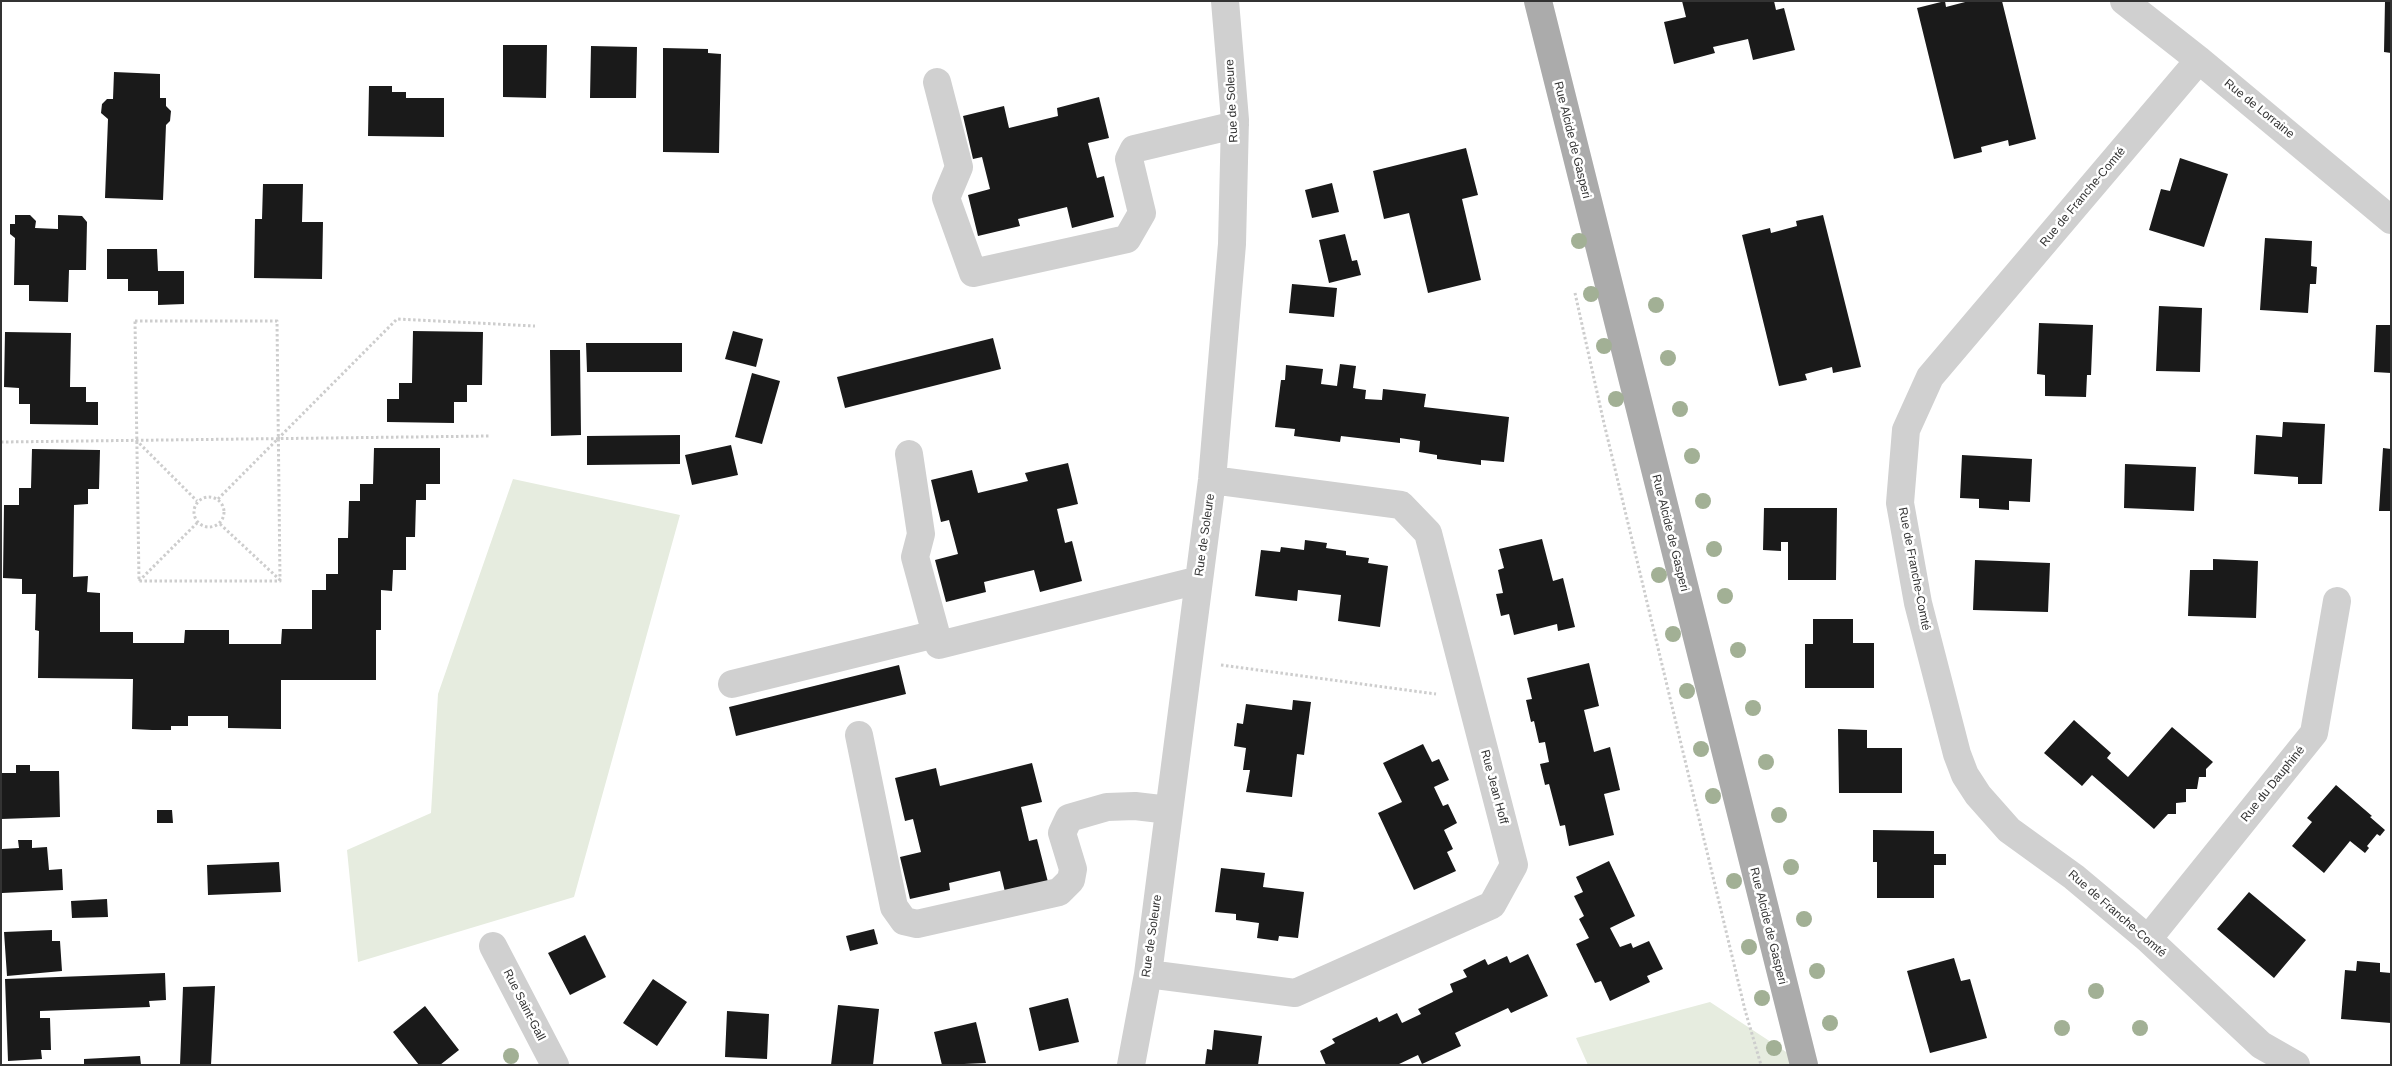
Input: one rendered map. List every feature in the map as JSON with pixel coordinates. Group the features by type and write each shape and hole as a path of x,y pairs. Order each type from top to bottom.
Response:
{"main road":[{"name":"Rue Alcide de Gasperi","path":"1538,1 1804,1065"}],"street":[{"name":"Rue de Soleure","path":"1131,1065 1148,974 1212,480 1232,244 1235,125 1225,1"},
{"name":"Rue de Lorraine","path":"2124,1 2199,60 2391,220"},
{"name":"Rue de Franche-Comté","path":"2199,60 1930,377 1906,430 1900,503 1918,603 1965,775 1978,795 2009,830 2074,876 2148,939 2260,1055 2296,1065"},
{"path":"937,82 959,167 946,198 973,273 1127,239 1142,213 1129,159 1134,149 1235,125"},
{"path":"908,454 921,534 915,556 939,645 1199,580"},
{"name":"Rue Jean Hoff","path":"1148,974 1296,993 1492,905 1514,865 1428,533 1401,504 1212,480"},
{"name":"Rue du Dauphiné","path":"2148,939 2314,733 2337,601"},
{"path":"732,684 936,634"},
{"path":"859,735 894,907 904,921 917,924 1059,892 1071,880 1073,869 1062,834 1069,818 1107,807 1136,806 1169,810"},
{"name":"Rue Saint-Gall","path":"493,946 554,1065"}],"path":[{"path":"1573,283 1603,419 1745,1010 1761,1065"},
{"path":"218,499 397,319 534,326"},
{"path":"139,581 135,321 277,321 280,581"},
{"path":"1,442 490,436"},
{"path":"136,440 197,501"},
{"path":"206,496 218,499 225,511 220,524 209,528 197,523 193,511 197,501 206,496"},
{"path":"139,581 197,523"},
{"path":"220,524 280,581"},
{"path":"139,581 280,581"},
{"path":"1189,661 1446,696 1469,691"}],"shaded area":[{"path":"513,479 680,515 574,897 358,962 347,850 431,813 438,694"},
{"path":"1710,1002 1806,1065 1588,1065 1576,1038"}],"building":[{"path":"1682,1 1774,1 1776,10 1784,8 1795,50 1753,60 1748,39 1713,47 1715,53 1674,64 1664,22 1686,17"},
{"path":"1945,1 1946,7 1969,1 2002,1 2036,139 2009,146 2008,140 1981,147 1982,152 1954,159 1917,8"},
{"path":"2385,1 2391,1 2391,53 2384,52"},
{"path":"503,45 547,45 546,98 503,97"},
{"path":"591,46 637,47 636,98 590,98"},
{"path":"663,48 708,49 708,53 721,54 719,153 663,152"},
{"path":"114,72 160,74 160,98 166,98 166,106 171,111 170,121 166,125 163,200 105,198 108,119 101,113 102,104 107,99 113,99"},
{"path":"369,86 392,86 392,92 406,92 406,98 444,98 444,137 368,136"},
{"path":"1099,97 1109,138 1088,143 1097,178 1104,176 1114,217 1072,228 1067,207 1018,219 1020,226 978,236 968,195 990,189 982,157 973,159 963,116 1004,106 1009,128 1058,116 1057,108"},
{"path":"1466,148 1478,195 1462,199 1481,280 1428,293 1409,213 1384,219 1373,171"},
{"path":"2180,158 2228,174 2204,247 2149,230 2161,189 2170,191"},
{"path":"1332,183 1339,212 1312,218 1305,190"},
{"path":"263,184 303,184 302,222 323,222 322,279 254,278 255,219 262,219"},
{"path":"15,215 30,215 36,221 35,228 58,229 58,215 82,216 87,222 86,270 69,270 68,302 29,301 29,285 14,285 15,238 10,234 10,224 15,224"},
{"path":"1823,215 1861,367 1833,373 1832,367 1805,374 1807,380 1779,386 1742,235 1770,228 1771,233 1797,226 1796,221"},
{"path":"1345,234 1352,261 1357,260 1361,275 1329,283 1319,240"},
{"path":"2265,238 2312,241 2311,266 2317,267 2316,284 2310,284 2308,313 2260,310"},
{"path":"107,249 157,249 158,271 184,271 184,304 158,305 158,291 128,291 128,279 107,279"},
{"path":"1292,284 1337,288 1334,317 1289,313"},
{"path":"2159,306 2202,308 2200,372 2156,371"},
{"path":"2039,323 2093,325 2091,375 2087,375 2086,397 2045,396 2045,375 2037,374"},
{"path":"2376,325 2391,325 2391,373 2374,372"},
{"path":"413,331 483,332 482,385 467,385 467,402 454,402 454,423 387,422 387,399 399,399 399,383 412,383"},
{"path":"733,331 763,339 756,367 725,359"},
{"path":"5,332 71,333 70,387 86,387 86,402 98,402 98,425 30,424 30,404 19,404 19,388 4,387"},
{"path":"993,338 1001,369 845,408 837,377"},
{"path":"586,343 682,343 682,372 587,372"},
{"path":"550,350 580,350 581,435 551,436"},
{"path":"1340,364 1356,366 1353,388 1366,390 1365,399 1382,400 1383,389 1426,394 1424,407 1509,417 1504,462 1481,460 1481,465 1437,459 1437,455 1419,452 1420,441 1400,438 1400,443 1341,436 1340,442 1294,436 1295,429 1275,427 1281,380 1285,380 1286,365 1323,369 1321,384 1337,386"},
{"path":"752,373 780,381 762,444 735,437"},
{"path":"2283,422 2325,424 2322,484 2298,484 2298,477 2254,474 2256,435 2282,437"},
{"path":"680,435 680,464 587,465 587,436"},
{"path":"731,445 738,475 692,485 685,455"},
{"path":"374,448 440,448 440,484 426,484 426,500 416,500 415,537 406,537 406,570 393,570 392,591 381,590 381,630 376,630 376,680 281,680 281,729 228,728 228,716 188,716 188,726 171,726 171,730 152,730 132,729 133,679 38,678 39,631 35,630 36,594 22,594 22,579 3,578 4,505 19,505 19,488 31,488 32,449 100,450 99,489 88,489 88,504 74,505 73,577 88,576 87,592 100,593 100,632 133,632 133,643 184,643 185,630 229,630 229,644 281,644 282,629 312,629 312,590 326,590 326,574 338,574 338,538 348,538 349,501 360,501 360,484 373,484"},
{"path":"2383,448 2391,449 2391,511 2379,511"},
{"path":"1962,455 2032,459 2030,502 2009,501 2009,510 1979,508 1979,499 1960,498"},
{"path":"1068,463 1078,504 1057,509 1065,543 1072,541 1082,581 1040,592 1034,570 984,582 986,592 946,602 935,560 958,554 949,520 941,522 931,480 972,470 978,493 1028,481 1025,473"},
{"path":"2125,464 2196,467 2194,511 2124,508"},
{"path":"1764,508 1837,508 1836,580 1788,580 1788,542 1781,542 1781,551 1763,550"},
{"path":"1542,539 1553,581 1563,578 1575,627 1558,631 1557,624 1514,635 1509,614 1501,616 1496,594 1503,593 1498,570 1504,568 1499,549"},
{"path":"1305,540 1327,543 1326,548 1346,551 1346,555 1369,558 1368,563 1388,566 1380,627 1338,621 1341,595 1298,590 1297,601 1255,596 1261,550 1280,552 1281,547 1304,550"},
{"path":"2213,559 2258,561 2256,618 2188,616 2190,570 2213,570"},
{"path":"1975,560 2050,563 2048,612 1973,610"},
{"path":"1813,619 1853,619 1853,643 1874,643 1874,688 1805,688 1805,644 1813,644"},
{"path":"1589,663 1599,706 1584,710 1594,752 1610,747 1620,790 1604,794 1614,835 1569,846 1565,825 1560,826 1549,784 1545,785 1540,764 1549,762 1545,742 1539,743 1534,721 1531,722 1526,700 1532,699 1527,678"},
{"path":"899,665 906,694 736,736 729,707"},
{"path":"1293,700 1311,702 1304,755 1297,754 1292,797 1246,792 1250,770 1243,770 1246,748 1234,746 1237,723 1243,724 1246,704 1292,710"},
{"path":"2074,720 2111,753 2107,758 2128,777 2172,727 2213,762 2206,769 2206,777 2199,777 2197,789 2186,789 2186,802 2176,803 2176,814 2168,814 2154,829 2092,775 2082,786 2044,753"},
{"path":"1838,729 1867,730 1867,748 1902,748 1902,793 1839,793"},
{"path":"1423,744 1432,762 1439,759 1449,780 1434,787 1443,806 1448,804 1457,823 1444,830 1453,849 1447,852 1456,871 1414,890 1378,813 1402,802 1383,763"},
{"path":"1032,763 1042,802 1021,807 1029,841 1037,839 1048,882 1005,892 1000,871 949,883 950,890 910,899 900,857 921,852 913,819 905,821 895,778 936,768 940,786"},
{"path":"16,765 30,765 30,771 59,771 60,817 1,819 1,773 16,773"},
{"path":"2336,785 2372,816 2370,817 2385,830 2380,836 2377,834 2367,846 2369,848 2365,853 2350,841 2324,873 2292,846 2312,822 2307,818"},
{"path":"157,810 172,810 173,823 157,823"},
{"path":"1873,830 1934,831 1934,854 1946,854 1946,865 1934,865 1934,898 1877,898 1877,862 1873,862"},
{"path":"18,840 32,840 32,848 47,847 49,870 62,869 63,890 2,893 2,849 19,848"},
{"path":"1609,861 1635,916 1610,928 1620,947 1631,943 1633,948 1649,941 1663,969 1647,976 1650,982 1610,1001 1601,981 1595,983 1576,944 1589,938 1579,919 1584,916 1574,896 1583,892 1576,877"},
{"path":"279,862 281,892 208,895 207,865"},
{"path":"1221,868 1265,873 1263,887 1304,892 1298,938 1279,936 1278,941 1257,938 1259,923 1236,920 1236,914 1215,912"},
{"path":"2249,892 2306,940 2274,978 2217,929"},
{"path":"107,899 108,917 72,918 71,901"},
{"path":"874,929 878,944 850,951 846,936"},
{"path":"52,930 52,941 60,941 62,971 7,976 4,932"},
{"path":"585,935 606,977 570,995 548,953"},
{"path":"1528,954 1548,996 1511,1013 1508,1008 1455,1033 1461,1046 1422,1064 1418,1055 1397,1065 1326,1065 1320,1051 1335,1043 1332,1039 1377,1017 1379,1022 1397,1013 1402,1023 1421,1014 1418,1009 1453,992 1450,984 1467,977 1463,970 1485,959 1488,965 1507,956 1510,963"},
{"path":"1954,958 1961,981 1970,979 1987,1038 1930,1053 1907,971"},
{"path":"2357,961 2380,963 2380,972 2391,973 2391,1023 2341,1019 2345,970 2356,971"},
{"path":"165,973 166,1000 149,1001 150,1007 40,1011 40,1018 50,1018 51,1050 41,1050 42,1059 8,1061 5,979"},
{"path":"653,979 687,1002 657,1046 623,1023"},
{"path":"215,986 211,1065 180,1065 183,987"},
{"path":"1068,998 1079,1042 1039,1051 1029,1008"},
{"path":"838,1005 879,1009 873,1065 831,1065"},
{"path":"425,1006 459,1050 440,1065 419,1065 393,1032"},
{"path":"727,1011 769,1014 767,1059 725,1057"},
{"path":"976,1022 986,1063 942,1065 934,1032"},
{"path":"1214,1030 1262,1036 1258,1065 1205,1065 1207,1049 1212,1050"},
{"path":"140,1056 141,1065 84,1065 84,1059"}]}
